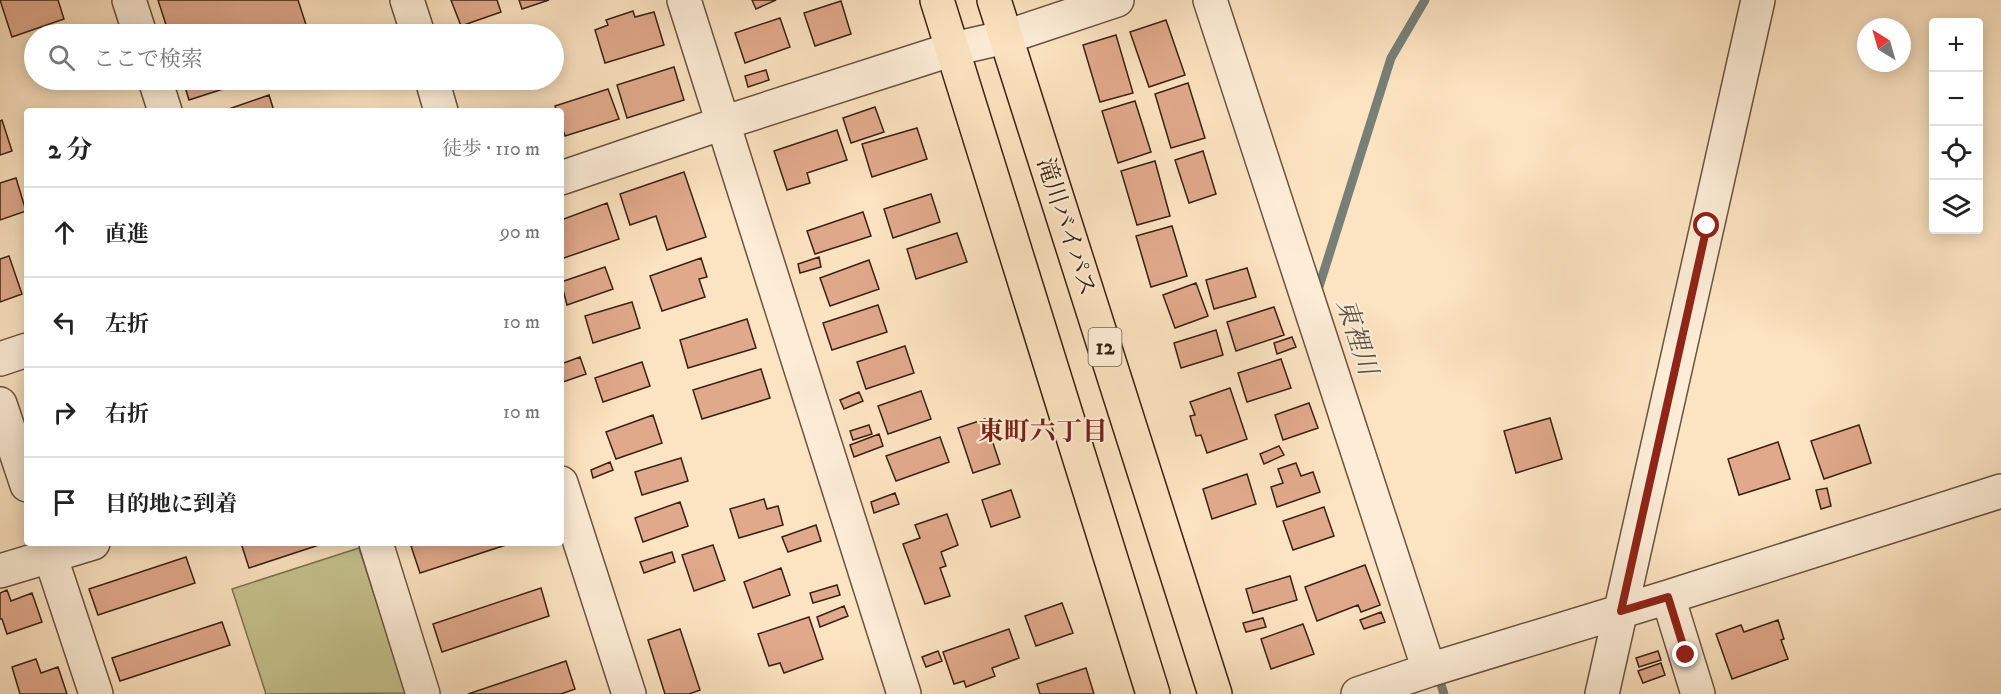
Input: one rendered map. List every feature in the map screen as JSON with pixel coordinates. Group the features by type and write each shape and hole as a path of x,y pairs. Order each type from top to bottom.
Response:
{"highway":[{"name":"12","path":"937,0 1153,694"},
{"name":"滝川バイパス","path":"994,0 1215,694"}],"street":[{"path":"129,0 137,24"},
{"path":"407,0 415,24"},
{"path":"684,0 904,694"},
{"path":"564,177 953,49 1006,37 1117,0"},
{"path":"1210,0 1429,670"},
{"path":"1602,694 1758,0"},
{"path":"158,90 164,108"},
{"path":"435,90 440,108"},
{"path":"0,359 24,351"},
{"path":"0,404 24,476"},
{"path":"1358,694 2001,491"},
{"path":"564,492 629,694"},
{"path":"0,572 49,550 74,546"},
{"path":"377,546 423,694"},
{"path":"49,550 96,694"},
{"path":"1668,597 1698,694"}],"shaded area":[{"path":"359,548 406,693 266,694 232,589"}],"building":[{"path":"0,0 58,0 64,19 50,24 24,24 24,33 12,37"},
{"path":"158,0 298,0 306,24 166,24"},
{"path":"451,0 497,0 501,12 467,24 460,24"},
{"path":"519,0 549,0 522,9"},
{"path":"752,0 776,0 756,9"},
{"path":"841,1 851,34 815,46 804,13"},
{"path":"633,11 635,17 654,12 664,45 605,63 595,30 608,25 606,20"},
{"path":"780,18 790,47 745,63 735,33"},
{"path":"1166,20 1185,75 1149,87 1130,32"},
{"path":"1116,35 1133,93 1100,102 1083,45"},
{"path":"674,67 684,100 627,118 617,85"},
{"path":"766,70 769,80 748,87 745,76"},
{"path":"1188,83 1205,138 1171,148 1155,94"},
{"path":"608,89 619,119 565,136 564,108 555,106"},
{"path":"186,90 220,90 189,100"},
{"path":"269,95 273,108 232,108"},
{"path":"1135,101 1151,152 1118,163 1102,111"},
{"path":"875,107 884,132 851,143 843,118"},
{"path":"2,120 12,151 0,155 0,121"},
{"path":"917,128 927,159 872,177 862,144"},
{"path":"837,130 847,160 807,173 810,183 787,190 774,151"},
{"path":"1203,151 1216,194 1189,203 1175,160"},
{"path":"1155,161 1170,216 1137,225 1121,171"},
{"path":"684,172 706,237 667,250 656,216 630,225 620,194"},
{"path":"16,178 24,212 0,220 0,183"},
{"path":"931,194 940,222 893,238 884,209"},
{"path":"607,203 619,239 564,258 564,219"},
{"path":"863,212 871,236 815,254 807,231"},
{"path":"1172,226 1187,276 1151,287 1136,236"},
{"path":"957,233 967,262 916,279 907,249"},
{"path":"9,256 22,294 0,302 0,259"},
{"path":"819,257 821,267 800,273 798,264"},
{"path":"701,258 707,277 699,279 705,297 662,311 650,276"},
{"path":"869,260 879,289 830,306 820,278"},
{"path":"605,267 613,289 567,305 564,281"},
{"path":"1247,268 1256,297 1214,309 1206,280"},
{"path":"1196,283 1208,316 1175,328 1163,295"},
{"path":"632,302 640,328 593,343 585,316"},
{"path":"878,305 887,332 832,350 823,323"},
{"path":"1274,307 1284,335 1236,351 1227,322"},
{"path":"747,319 756,348 688,368 680,340"},
{"path":"1216,330 1223,355 1181,368 1174,343"},
{"path":"1292,337 1296,347 1277,354 1274,343"},
{"path":"905,346 914,373 866,389 857,362"},
{"path":"580,357 586,374 564,382 564,363"},
{"path":"1281,359 1291,388 1247,402 1238,373"},
{"path":"642,362 650,386 603,402 595,378"},
{"path":"761,369 770,398 702,419 693,390"},
{"path":"1230,388 1247,439 1207,453 1201,435 1196,436 1190,416 1195,415 1190,402"},
{"path":"921,391 931,419 888,434 878,406"},
{"path":"859,392 863,401 844,409 840,400"},
{"path":"1309,403 1318,428 1283,440 1275,415"},
{"path":"653,415 662,443 616,459 606,432"},
{"path":"1550,418 1562,459 1516,473 1504,431"},
{"path":"985,419 1000,464 973,473 958,428"},
{"path":"869,425 872,434 853,440 850,431"},
{"path":"1859,425 1871,463 1824,479 1811,441"},
{"path":"879,434 883,446 854,457 850,445"},
{"path":"940,437 949,462 896,481 886,456"},
{"path":"1778,442 1790,479 1739,495 1728,459"},
{"path":"1279,446 1284,455 1264,464 1260,454"},
{"path":"681,458 688,481 642,495 635,472"},
{"path":"610,462 613,470 593,478 591,470"},
{"path":"1296,463 1301,476 1313,472 1320,492 1277,507 1271,487 1283,483 1278,469"},
{"path":"1247,474 1256,504 1212,519 1203,489"},
{"path":"1827,488 1831,506 1821,509 1816,490"},
{"path":"1011,490 1020,517 991,527 982,500"},
{"path":"895,493 899,504 874,513 871,502"},
{"path":"764,499 767,509 778,506 783,525 739,538 730,509"},
{"path":"680,502 688,526 643,542 635,518"},
{"path":"1324,507 1334,536 1293,550 1283,521"},
{"path":"947,514 958,545 941,552 946,566 940,568 950,596 925,604 903,544 920,538 915,525"},
{"path":"816,525 821,541 788,552 782,537"},
{"path":"713,545 725,580 694,591 682,555"},
{"path":"242,546 316,546 249,568"},
{"path":"411,546 503,546 420,573"},
{"path":"672,552 675,562 644,573 640,562"},
{"path":"186,557 195,583 98,615 89,589"},
{"path":"1365,565 1380,605 1361,612 1358,605 1317,621 1305,587"},
{"path":"781,568 790,595 753,608 744,582"},
{"path":"1290,576 1297,600 1253,613 1246,589"},
{"path":"837,585 840,595 813,603 810,593"},
{"path":"541,588 549,616 442,652 433,624"},
{"path":"7,590 11,601 32,593 42,622 7,634 2,619 0,619 0,593"},
{"path":"1062,603 1073,633 1036,646 1025,616"},
{"path":"844,606 848,616 820,627 817,617"},
{"path":"1381,612 1385,622 1364,629 1360,620"},
{"path":"809,617 823,659 784,673 780,663 769,666 758,634"},
{"path":"1263,618 1266,627 1246,632 1243,623"},
{"path":"1778,620 1784,639 1781,640 1788,659 1732,679 1716,634 1741,625 1744,632"},
{"path":"222,622 230,645 120,681 112,658"},
{"path":"1303,624 1314,654 1271,669 1261,639"},
{"path":"680,629 700,690 689,694 665,694 648,640"},
{"path":"1009,629 1019,658 992,668 995,676 966,687 964,681 954,684 943,652"},
{"path":"938,651 942,661 926,667 922,657"},
{"path":"1658,651 1661,660 1639,667 1636,658"},
{"path":"36,659 41,673 58,667 67,694 20,694 12,667"},
{"path":"566,661 575,689 561,694 468,694"},
{"path":"1661,663 1665,675 1643,683 1638,671"},
{"path":"1086,668 1094,694 1040,694 1037,684"}],"waterway":[{"name":"東裡川","path":"1320,295 1318,290 1391,58 1425,0"},
{"name":"東裡川","path":"1437,672 1444,694"}],"district":[{"name":"東町六丁目","path":"1043,432"}],"route":[{"path":"1686,655 1668,597 1621,611 1707,226"}]}
